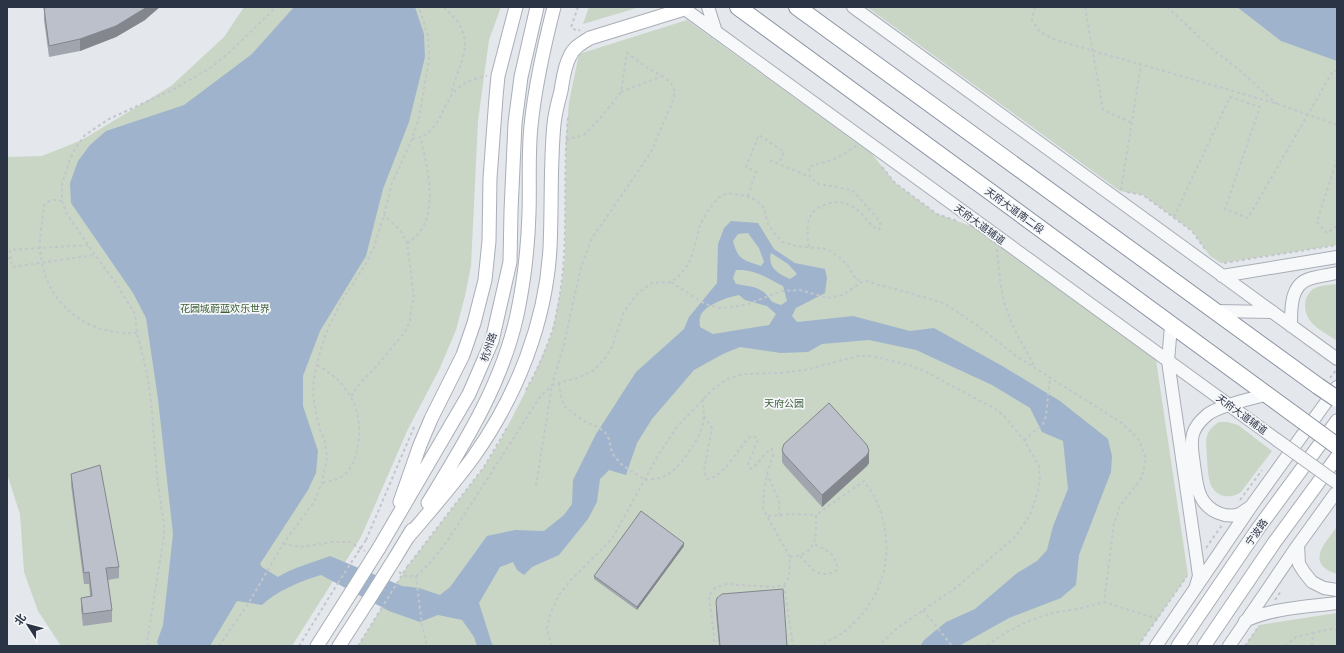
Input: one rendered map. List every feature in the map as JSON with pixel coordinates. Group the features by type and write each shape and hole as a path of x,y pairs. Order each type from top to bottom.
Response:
{"highway":[{"name":"天府大道南二段","path":"738,7 1265,395 1337,446"},
{"path":"797,7 1337,399"}],"main road":[{"path":"390,530 420,445 462,355 474,323 483,287 489,241 490,178 493,124 498,76 516,7"},
{"name":"杭州路","path":"317,646 352,591 373,551 390,530 469,394 492,341 510,262 510,211 515,123 521,77 537,7"},
{"name":"杭州路","path":"339,646 394,563 407,538 463,444 487,401 509,345 517,316 525,268 529,215 531,126 537,82 554,7"},
{"path":"407,538 455,481 487,437 507,402 526,360 535,332 545,290 550,248 550,196 554,122 565,69 570,55 578,46 590,38 683,8"},
{"name":"宁波路","path":"1178,646 1257,530 1337,421"},
{"path":"1204,646 1274,543 1337,457"}],"street":[{"path":"708,7 716,32"},
{"path":"853,7 1337,359"},
{"name":"天府大道辅道","path":"683,8 1337,483"},
{"path":"1222,276 1337,257"},
{"path":"1291,326 1292,298 1298,287 1307,279 1337,273"},
{"path":"1216,311 1273,312"},
{"path":"1171,326 1168,361 1199,576 1196,588"},
{"path":"1156,646 1252,505 1337,387"},
{"path":"1252,505 1241,513 1228,516 1215,512 1207,506 1197,488 1192,446 1193,436 1196,428 1208,414 1229,405 1265,395"},
{"path":"1229,646 1298,544 1337,491"},
{"path":"1298,544 1298,564 1312,582 1324,588 1337,590"},
{"path":"1245,621 1267,613 1337,603"}],"path":[{"path":"148,646 163,543 164,525 157,476 151,401 147,373 137,333 135,314 116,283 67,214 62,200 62,184 70,159 76,147 86,135 109,119 172,90 212,67 231,51 276,7"},
{"path":"219,646 248,604 268,567 314,502 322,483 327,457 325,442 320,430 315,408 313,393 314,378 326,333 341,302 366,265 374,247 392,183 412,139 419,118 429,60 428,36 419,7"},
{"path":"444,7 460,24 464,34 466,49 455,79 451,97"},
{"path":"578,7 571,27 577,30 584,28"},
{"path":"1035,7 1032,20 1040,32 1056,40 1278,104 1337,125"},
{"path":"1085,7 1103,110 1132,123"},
{"path":"1167,7 1212,48 1278,104"},
{"path":"536,486 552,385 564,344 581,267 592,238 650,152 672,103 675,92 671,83 627,53 621,92 602,116 584,135 566,140"},
{"path":"1141,65 1120,191 1143,195 1192,231 1206,250"},
{"path":"1173,217 1230,97 1260,108 1225,209 1248,218 1333,71 1337,71"},
{"path":"412,139 421,138 436,125 451,97 460,86 484,76 498,76"},
{"path":"621,92 662,76"},
{"path":"525,393 552,333 561,289 565,256 566,140 568,110"},
{"path":"748,197 756,172 746,167 759,134 784,152 779,164"},
{"path":"408,243 415,238 422,228 428,213 430,200 427,170 421,138"},
{"path":"810,177 809,167 837,158 859,145 853,140"},
{"path":"1337,159 1316,222 1326,234 1337,226"},
{"path":"770,160 810,177 819,184 852,190 880,222 881,227 878,230 872,226 854,207 839,201 819,206 811,215 807,229 809,247"},
{"path":"881,166 901,188 937,214 957,221"},
{"path":"671,282 680,275 689,262 700,225 706,212 718,198 727,193 742,194 756,200 764,208 768,224 783,242 796,246 827,249 840,258 849,267 855,278 862,282"},
{"path":"62,200 51,200 44,206 40,248 42,263 49,285 60,302 90,326 125,334 137,333"},
{"path":"351,396 360,383 376,367 404,333 410,321 414,297 408,243 400,230 384,215"},
{"path":"88,244 10,250 12,267 95,255"},
{"path":"1003,249 997,245 1000,283 1005,307 1015,331 1036,368"},
{"path":"1221,263 1337,245"},
{"path":"394,563 405,576 416,576 429,564 446,543 540,397 552,385 576,378 594,370 606,358 612,348 624,312 638,293 652,283 671,282 705,304 719,308 748,304 782,291 800,290 828,298 843,295 862,282 868,281 944,303 978,326 1016,356 1122,423 1139,440 1146,459 1142,477 1120,506 1114,523 1104,602"},
{"path":"551,646 547,627 550,612 559,595 571,580 612,539 657,457 676,427 712,390 727,379 744,374 782,373 805,370 858,356 872,356 909,365 924,371 994,408 1004,416 1024,440 1039,466 1040,479 1038,491 1030,515 1016,536 958,586 896,630 879,646"},
{"path":"317,365 336,378 351,396 358,413 359,426 359,443 356,457 351,468 345,475 322,483"},
{"path":"1024,440 1043,424 1046,416 1050,378"},
{"path":"559,383 561,397 565,407 584,421 605,432 609,439 612,452 621,464 644,480 663,477 681,463 702,427 704,416 703,399"},
{"path":"704,416 712,428 704,471 707,479 713,478 729,463 744,442 751,436 758,440 748,464 751,468 758,464 768,451 772,449 773,455 767,473 763,509 790,557 789,577 784,585 793,646"},
{"path":"358,646 407,567 484,467 511,420"},
{"path":"767,473 779,502 780,516"},
{"path":"768,516 816,514 864,481 875,496 884,522 887,552 884,575 875,596 864,612 843,633 820,646"},
{"path":"790,557 800,556 808,551 814,544 816,534 816,514"},
{"path":"299,646 366,540"},
{"path":"284,544 301,547 332,542 350,542 373,551"},
{"path":"800,556 811,569 820,574 830,574 837,570 837,563 830,552 814,544"},
{"path":"1138,646 1188,575"},
{"path":"416,576 422,625 427,646"},
{"path":"714,646 715,631 710,610 709,595 715,588 725,584 772,586 784,585"},
{"path":"987,646 1000,636 1026,622 1051,613 1078,609 1104,602 1158,618 1169,627"},
{"path":"923,610 952,646"},
{"path":"1245,646 1259,625"},
{"path":"1285,646 1296,637 1337,630"},
{"path":"1312,646 1313,633"}],"green space":[{"name":"花园城蔚蓝欢乐世界","path":"244,7 501,7 489,40 478,121 471,266 456,330 439,370 408,429 361,537 292,646 61,646 38,611 24,572 20,514 7,474 7,157 42,156 82,140 171,86 224,37"},
{"path":"589,7 640,7 583,24"},
{"path":"867,7 1337,7 1337,245 1221,263 1210,256 1192,231 1143,195 1120,191"},
{"name":"天府公园","path":"687,20 872,154 895,183 937,214 971,226 1156,360 1188,575 1138,646 358,646 407,567 484,467 500,441 535,373 552,333 561,289 565,256 566,140 569,102 579,54"},
{"path":"1337,284 1337,341 1314,326 1305,310 1305,301 1313,289 1321,286"},
{"path":"1219,422 1228,422 1238,425 1272,451 1241,492 1232,496 1223,496 1219,494 1212,488 1209,479 1206,442 1207,435"},
{"path":"1337,527 1337,574 1327,570 1322,565 1320,553 1327,540"},
{"path":"1337,613 1337,646 1245,646 1259,625"}],"water":[{"path":"294,7 415,7 424,34 425,57 409,122 383,189 366,256 320,331 303,376 303,406 318,451 316,473 308,490 260,564 262,567 278,577 297,568 330,556 402,586 419,588 440,595 450,587 487,536 515,530 544,531 564,515 572,504 573,480 596,434 636,372 684,329 689,317 717,283 718,244 724,228 731,221 758,223 774,249 795,263 825,269 827,278 825,293 796,308 792,316 797,322 853,316 910,331 934,328 1004,367 1060,401 1108,439 1112,456 1111,472 1079,555 1076,585 1061,598 1009,618 959,646 920,646 924,640 946,622 975,609 1017,573 1037,561 1047,550 1053,526 1068,489 1063,441 1042,432 1030,408 992,385 916,350 869,340 822,344 808,352 781,353 740,347 723,354 694,370 652,419 637,443 626,475 609,470 600,479 597,502 588,519 559,555 532,567 524,575 517,570 513,562 500,567 479,603 492,644 494,646 477,646 474,637 462,620 438,615 420,622 389,611 321,575 290,587 275,595 262,605 237,601 210,646 159,646 157,642 163,625 173,534 158,399 146,318 133,293 71,203 70,183 78,161 90,145 106,131 184,105 252,54","holes":["748,233 759,248 764,262 761,266 739,256 733,241 738,234","771,253 788,264 797,274 790,279 781,275 772,266 770,258","736,270 749,271 761,275 783,286 787,301 781,305 775,303 763,291 736,284 733,278","739,295 745,300 767,306 776,314 769,325 713,334 700,327 702,313 716,302"]},
{"path":"1237,7 1337,7 1337,61 1281,41"}],"building":[{"path":"147,7 116,26 80,39 49,46 44,8"},
{"path":"829,403 867,445 869,451 867,455 822,495 782,450 784,444"},
{"path":"100,465 119,567 106,568 112,610 83,614 81,598 92,596 89,572 84,573 71,474"},
{"path":"641,511 684,543 637,607 594,576"},
{"path":"783,589 787,646 720,646 716,602 717,598 722,594"}]}
